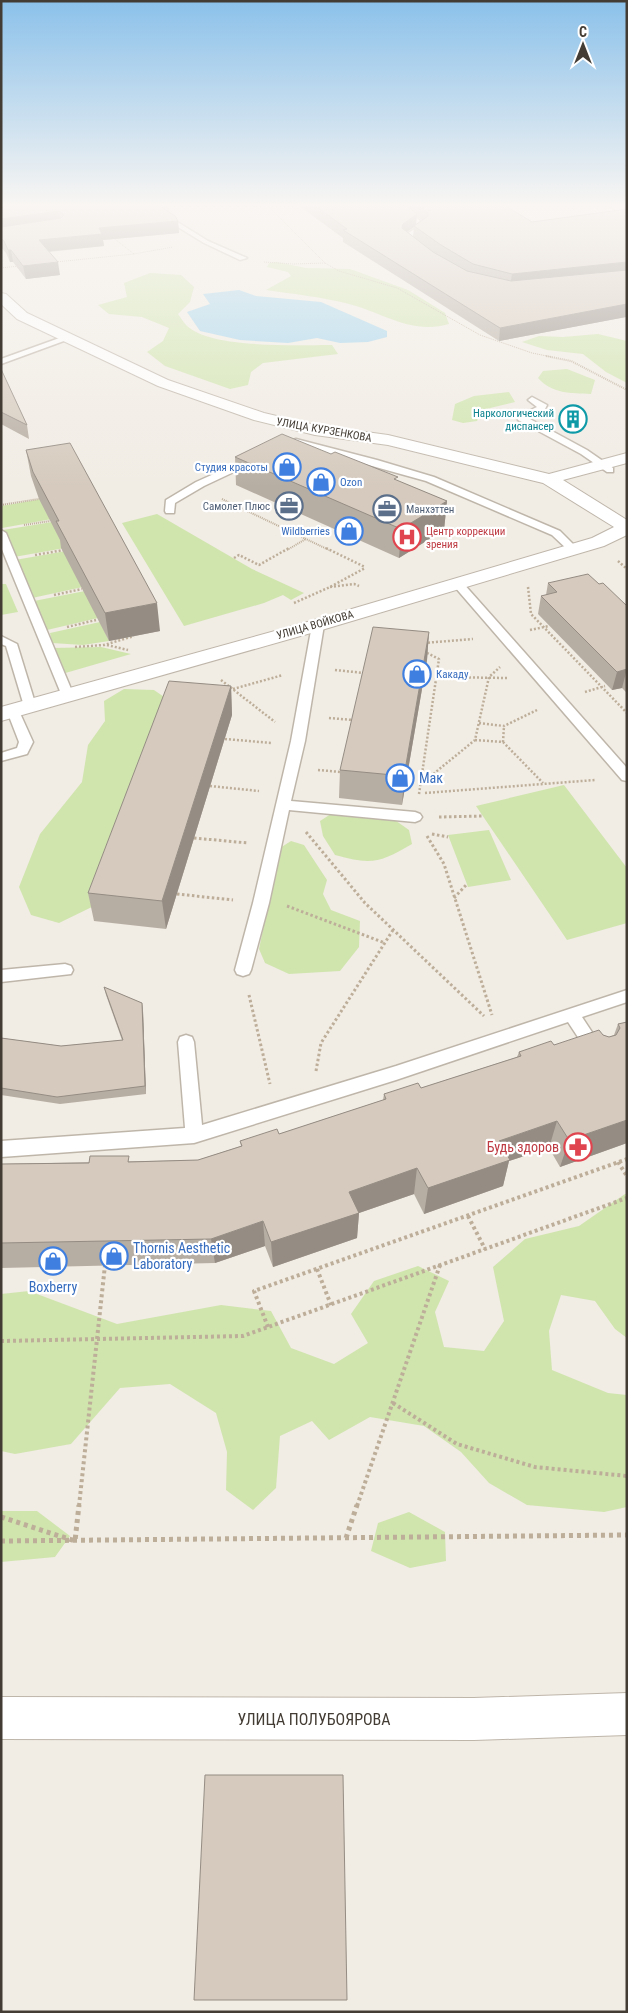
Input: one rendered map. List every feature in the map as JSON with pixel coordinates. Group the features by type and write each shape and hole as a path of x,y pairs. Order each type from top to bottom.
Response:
{"street":[{"name":"УЛИЦА КУРЗЕНКОВА","path":"3,299 22,316 163,382 259,417 315,430 388,440 549,479 626,528"},
{"path":"549,479 606,467 627,458"},
{"name":"УЛИЦА ВОЙКОВА","path":"15,710 458,584 598,542 626,528"},
{"name":"УЛИЦА ПОЛУБОЯРОВА","path":"1,1718 474,1719 627,1714"}],"lane":[{"path":"1,362 68,338"},
{"path":"532,400 542,405 541,409 521,418 606,467"},
{"path":"315,430 288,443 374,462 430,479 556,533 573,549"},
{"path":"170,511 170,502 200,484 267,453"},
{"path":"1,533 68,696"},
{"path":"458,584 627,777"},
{"path":"243,970 298,743 318,625"},
{"path":"1,639 11,644 15,710 26,742 22,751 1,757"},
{"path":"285,799 416,817"},
{"path":"1,976 64,970"},
{"path":"1,1149 194,1135 396,1073 504,1035 627,996"},
{"path":"571,1014 600,1056"},
{"path":"186,1042 194,1135"}],"path":[{"path":"417,299 460,322 480,336 532,353 571,361 627,390"},
{"path":"1,505 39,498"},
{"path":"220,498 365,567 330,587 354,584 362,587"},
{"path":"234,558 239,555 259,565 307,539"},
{"path":"525,563 531,614 627,713"},
{"path":"42,633 96,620"},
{"path":"47,645 97,646 134,636"},
{"path":"417,648 439,659 416,817 483,816"},
{"path":"420,784 475,740 489,678 517,651"},
{"path":"233,689 311,667"},
{"path":"218,677 298,743"},
{"path":"436,677 540,678"},
{"path":"479,723 504,726 559,699"},
{"path":"503,742 504,726"},
{"path":"225,739 298,743"},
{"path":"475,740 503,742 543,784"},
{"path":"419,794 599,779"},
{"path":"210,786 285,799 348,885 504,1035"},
{"path":"448,837 425,832 444,864 488,1010 504,1035"},
{"path":"194,838 274,846"},
{"path":"454,898 467,884"},
{"path":"177,894 261,900 385,943"},
{"path":"312,1099 321,1043 393,930"},
{"path":"243,970 276,1110"},
{"path":"268,1327 254,1291 627,1159"},
{"path":"618,1162 627,1176"},
{"path":"1,1341 244,1336 627,1198"},
{"path":"468,1216 485,1249"},
{"path":"346,1538 440,1265"},
{"path":"75,1541 105,1266"},
{"path":"317,1269 331,1305"},
{"path":"393,1403 458,1444 534,1467 627,1476"},
{"path":"1,1517 75,1541"},
{"path":"1,1541 627,1535"}],"green space":[{"path":"120,299 191,299 178,314 187,326 215,339 256,344 332,345 338,354 263,363 251,372 248,385 230,389 165,366 147,352 163,341 169,328 142,317 109,314 98,305"},
{"path":"323,299 422,299 445,313 449,324 436,327 410,325 349,304"},
{"path":"598,334 627,341 627,383 606,372 583,354 547,350 522,342 539,336 563,337"},
{"path":"567,369 595,380 591,394 569,393 556,390 538,378 543,371"},
{"path":"509,392 515,402 482,410 477,421 463,423 452,420 455,404 474,396"},
{"path":"42,499 52,519 2,528 1,506"},
{"path":"157,514 252,569 304,593 291,600 283,595 264,603 184,626 122,523"},
{"path":"52,522 65,548 14,557 3,530"},
{"path":"66,551 83,587 32,598 15,560"},
{"path":"1,584 6,584 18,612 1,615"},
{"path":"85,591 98,618 47,630 34,601"},
{"path":"100,622 109,641 83,645 52,643 50,633"},
{"path":"101,647 131,654 62,674 52,648"},
{"path":"124,689 154,690 170,701 96,905 59,923 31,915 19,887 40,834 82,782 88,745 105,721 104,701"},
{"path":"564,785 627,868 627,923 567,940 476,806"},
{"path":"334,812 392,818 409,830 412,844 392,855 375,860 358,860 335,855 323,836 320,821"},
{"path":"489,830 511,880 468,887 448,835"},
{"path":"291,841 304,845 327,880 323,894 331,910 360,921 359,947 340,971 289,974 265,963 259,949 280,848"},
{"path":"627,1194 627,1338 615,1329 595,1301 561,1295 549,1331 552,1370 608,1393 627,1395 627,1507 604,1512 527,1505 489,1483 461,1452 424,1426 370,1417 329,1440 312,1421 280,1436 276,1488 253,1510 226,1490 227,1452 216,1413 170,1384 120,1388 71,1444 15,1454 1,1451 1,1294 29,1291 117,1324 221,1305 271,1311 291,1348 334,1364 368,1343 351,1314 374,1281 418,1266 449,1281 435,1312 444,1347 484,1351 504,1321 493,1267 525,1239 579,1226"},
{"path":"1,1511 37,1511 70,1536 55,1557 1,1562"},
{"path":"409,1512 445,1532 446,1561 410,1568 371,1551 378,1523"}],"water":[{"path":"206,299 288,299 321,302 387,331 387,337 368,342 340,343 317,338 288,343 240,340 200,331 187,312 210,304"}],"building":[{"path":"453,299 627,299 627,304 500,328"},
{"path":"1,369 27,425 1,412"},
{"path":"282,434 331,454 335,452 398,477 394,479 447,501 401,529 235,457"},
{"path":"70,443 157,603 105,613 56,521 59,521 33,472 26,450"},
{"path":"588,574 599,584 603,583 627,606 627,669 617,672 541,596 557,592 548,583"},
{"path":"373,627 429,632 404,776 340,770"},
{"path":"169,681 231,686 162,901 88,893"},
{"path":"104,987 142,1003 145,1086 57,1097 1,1088 1,1038 61,1046 123,1040"},
{"path":"627,1022 627,1120 569,1140 557,1121 499,1141 510,1160 428,1188 417,1168 349,1192 359,1213 271,1242 263,1221 211,1239 1,1243 1,1164 89,1163 90,1156 129,1156 128,1162 198,1160 242,1146 240,1141 277,1129 279,1134 386,1099 384,1094 418,1083 421,1088 521,1056 519,1052 551,1041 554,1045 599,1030 603,1035 609,1037 616,1035 620,1028 618,1024"},
{"path":"205,1775 343,1775 347,2000 194,2000"}],"place":[{"name":"Наркологический диспансер","path":"573,419"},
{"name":"Студия красоты","path":"287,467"},
{"name":"Ozon","path":"321,482"},
{"name":"Самолет Плюс","path":"289,506"},
{"name":"Манхэттен","path":"387,509"},
{"name":"Wildberries","path":"349,531"},
{"name":"Центр коррекции зрения","path":"407,537"},
{"name":"Какаду","path":"417,674"},
{"name":"Мак","path":"400,778"},
{"name":"Будь здоров","path":"578,1147"},
{"name":"Thornis Aesthetic Laboratory","path":"114,1256"},
{"name":"Boxberry","path":"53,1261"}]}
